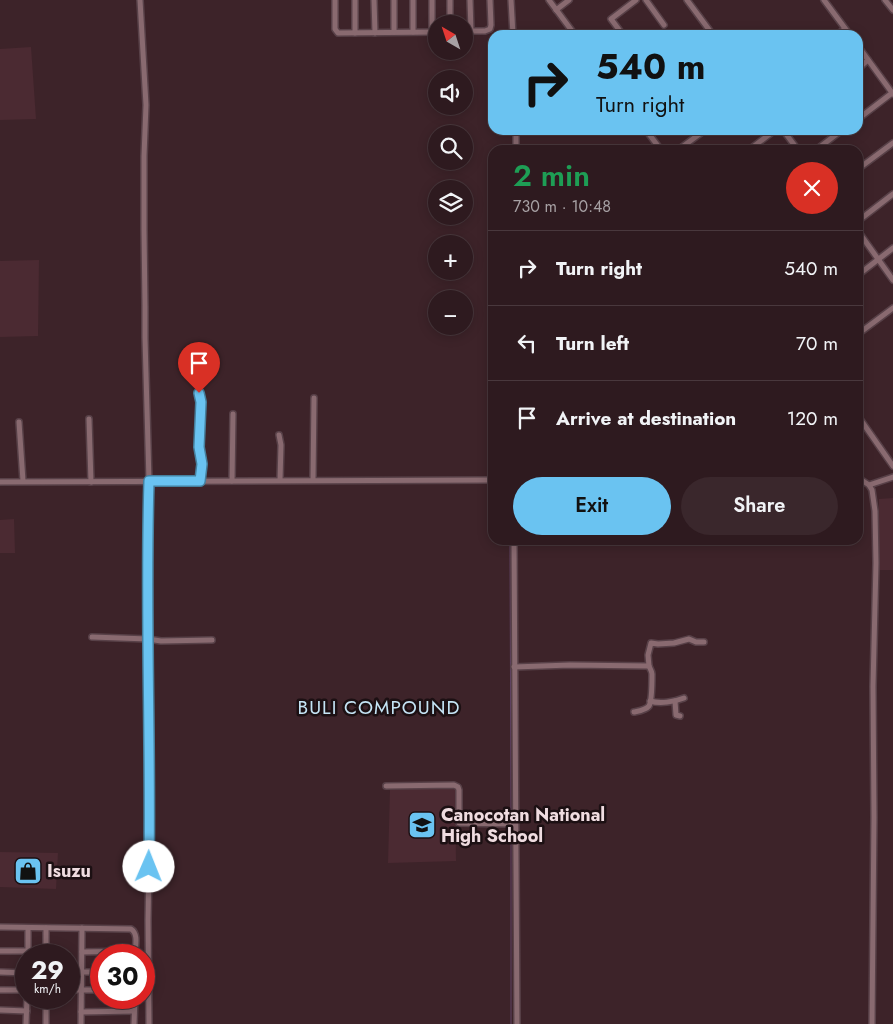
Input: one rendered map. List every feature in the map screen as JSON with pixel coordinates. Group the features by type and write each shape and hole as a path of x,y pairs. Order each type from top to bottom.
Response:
{"street":[{"path":"140,0 146,104 144,338 149,481 150,808 148,944"},
{"path":"335,0 335,31 341,33 428,32"},
{"path":"355,0 355,33"},
{"path":"374,0 375,33"},
{"path":"394,0 394,32"},
{"path":"413,0 413,32"},
{"path":"432,0 433,15"},
{"path":"450,0 450,15"},
{"path":"470,0 470,15"},
{"path":"473,31 485,31 491,27 490,0"},
{"path":"511,0 513,30"},
{"path":"549,0 571,30"},
{"path":"556,10 569,0"},
{"path":"619,30 611,19 636,0"},
{"path":"646,0 664,25"},
{"path":"687,0 709,30"},
{"path":"824,0 845,29"},
{"path":"885,0 893,10"},
{"path":"863,53 893,93 863,115"},
{"path":"863,64 868,60"},
{"path":"685,145 698,135"},
{"path":"756,145 768,135"},
{"path":"822,145 836,135"},
{"path":"863,165 893,143"},
{"path":"863,217 893,194"},
{"path":"863,238 893,280"},
{"path":"863,271 893,248"},
{"path":"863,330 893,308"},
{"path":"199,393 201,402 199,447 202,464 200,481"},
{"path":"313,480 314,398"},
{"path":"232,481 233,414"},
{"path":"89,419 90,482"},
{"path":"19,422 23,482"},
{"path":"863,423 893,466"},
{"path":"279,435 281,453 280,480"},
{"path":"869,485 893,477"},
{"path":"0,482 488,480"},
{"path":"863,481 872,490 876,563 873,686 872,1024"},
{"path":"514,545 517,1024"},
{"path":"92,637 161,641 212,640"},
{"path":"634,712 645,709 650,702 652,672 649,666 648,655 651,643 674,643 689,640 704,642"},
{"path":"514,667 570,665 649,666"},
{"path":"650,702 656,703 684,698"},
{"path":"675,700 676,714 680,716"},
{"path":"386,786 458,786 459,823 515,824"},
{"path":"0,927 131,929 136,933 135,944"},
{"path":"28,928 28,944"},
{"path":"46,928 46,944"},
{"path":"81,1024 82,928"},
{"path":"0,951 15,952"},
{"path":"82,952 90,952"},
{"path":"0,972 15,973"},
{"path":"82,972 90,972"},
{"path":"0,990 15,990"},
{"path":"81,990 90,990"},
{"path":"46,1009 46,1024"},
{"path":"148,1009 149,1024"},
{"path":"0,1010 27,1011 26,1024"},
{"path":"81,1012 134,1010 134,1024"}],"shaded area":[{"path":"31,47 36,119 0,120 0,49"},
{"path":"39,260 38,336 0,337 0,261"},
{"path":"893,498 893,570 879,570 879,499"},
{"path":"14,519 15,553 0,553 0,520"},
{"name":"Canocotan National High School","path":"455,787 456,861 388,863 390,790"},
{"name":"Isuzu","path":"0,852 58,853 56,889 0,887"}],"waterway":[{"path":"510,545 511,821"},
{"path":"511,827 511,1024"}],"place":[{"name":"Canocotan National High School","path":"422,825"},
{"name":"Isuzu","path":"28,871"}],"district":[{"name":"BULI COMPOUND","path":"379,707"}],"route":[{"path":"149,867 149,481 200,481 202,464 199,447 201,402 199,393"}]}
